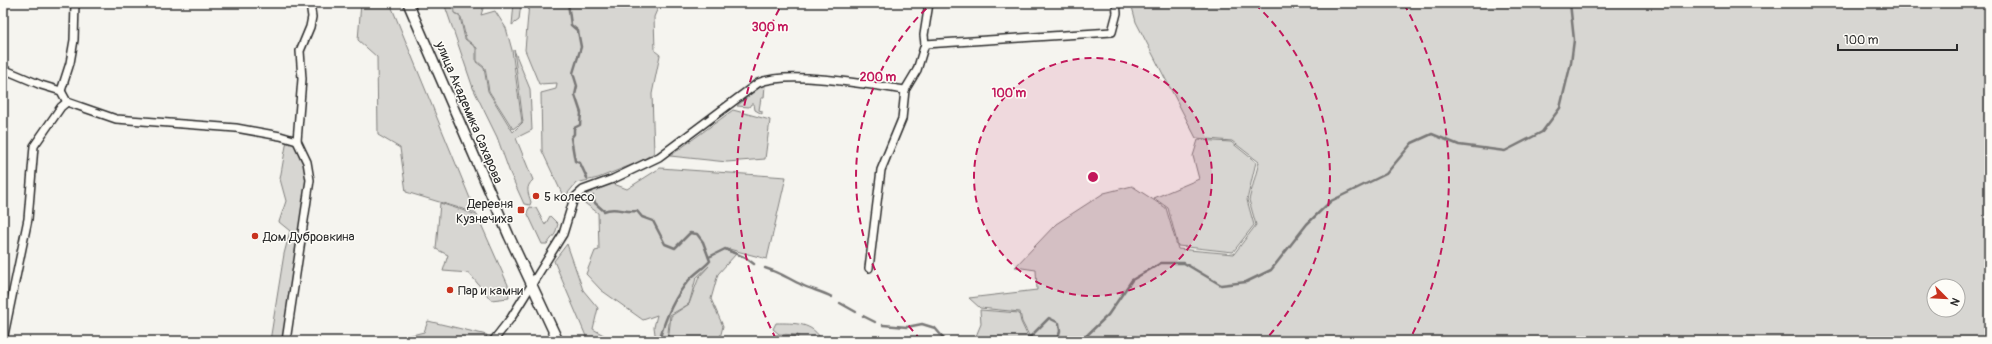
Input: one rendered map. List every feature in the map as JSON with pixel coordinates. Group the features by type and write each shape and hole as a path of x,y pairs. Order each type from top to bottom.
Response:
{"main road":[{"name":"улица Академика Сахарова","path":"408,3 531,284 558,341"}],"street":[{"path":"61,91 70,63 74,40 75,3"},
{"path":"286,341 310,180 307,162 297,141 302,79 300,51 312,17 310,3"},
{"path":"869,268 881,170 902,119 906,90 917,70 925,44 924,35 929,3"},
{"path":"925,44 1112,32 1117,13 1116,3"},
{"path":"3,69 41,85 61,91 67,102 116,119 236,128 280,136 297,141"},
{"path":"493,341 511,318 531,284 546,265 564,234 574,198 583,190 613,179 659,157 758,83 764,80 793,78 834,80 906,90"},
{"path":"3,340 28,219 34,146 61,107 67,102"}],"shaded area":[{"path":"361,3 390,3 476,213 406,192 400,148 378,135 377,57 358,40"},
{"path":"444,3 452,3 454,13 460,17 465,39 476,48 476,62 484,68 488,91 513,132 523,122 514,50 530,89 532,130 516,138 533,180 528,188 531,202 530,205 524,204 510,173 497,137 473,88"},
{"path":"454,3 482,3 484,5 481,15 495,11 506,28 512,50 522,122 513,129 489,91 485,68 477,61 477,48 466,39 461,17 455,13"},
{"path":"514,3 521,3 519,20 512,25"},
{"path":"529,3 660,3 654,17 655,51 660,55 652,94 654,153 639,162 598,178 576,183 564,198 542,151 541,93 556,89 557,83 539,84 525,50"},
{"path":"1131,3 1989,3 1989,341 1032,341 1022,322 1020,312 980,308 969,298 1037,290 1036,270 1015,267 1056,224 1104,193 1132,186 1166,208 1178,249 1234,254 1256,225 1249,200 1259,162 1232,141 1196,138 1136,22"},
{"path":"765,85 764,98 761,98 759,110 762,111 762,114 755,110 754,104 751,104 749,107 737,106 757,89"},
{"path":"733,110 770,120 765,159 727,162 670,156"},
{"path":"287,140 296,144 306,167 308,183 291,300 282,341 270,341 284,254 290,231 279,222 286,201 280,179"},
{"path":"1198,140 1231,142 1256,162 1247,200 1254,225 1233,252 1178,246 1168,208 1154,198 1199,179 1193,156"},
{"path":"660,168 786,177 767,259 729,249 727,251 736,254 718,274 711,299 723,326 720,338 708,341 668,341 671,316 689,304 670,315 667,341 656,341 654,327 657,315 643,320 601,290 586,274 595,251 599,250 598,213 578,198 611,183 627,189","holes":["709,266 699,277 689,304 696,278"]},
{"path":"440,203 477,215 508,285 509,298 491,300 469,273 443,271 448,255 436,249"},
{"path":"530,207 536,208 545,225 550,216 558,224 555,234 547,244 542,244 527,212"},
{"path":"567,244 583,290 598,308 593,329 614,341 588,341 554,261"},
{"path":"980,310 1019,313 1021,322 1030,341 974,341 981,324"},
{"path":"428,321 487,335 485,341 400,341 400,338 424,332"},
{"path":"776,323 790,323 808,327 814,330 822,341 797,341 798,335 779,334 773,329"},
{"path":"776,335 796,336 796,341 773,341"}],"waterway":[{"path":"568,3 571,25 578,31 581,47 573,73 577,86 575,95 581,113 580,125 574,128 574,134 571,138 575,161 580,163 587,178"},
{"path":"1081,341 1108,315 1132,280 1161,263 1184,263 1221,285 1246,282 1271,270 1307,224 1331,201 1386,174 1412,143 1432,134 1459,145 1505,151 1542,132 1560,108 1571,63 1574,40 1570,3"},
{"path":"593,196 595,203 604,211 612,209 637,211 642,217 653,221 665,244 675,248 690,233 697,234 703,242 710,261 691,277 674,301 659,341"},
{"path":"709,257 725,249 746,258 754,264"},
{"path":"765,268 832,297"},
{"path":"840,303 856,312"},
{"path":"863,316 875,322"},
{"path":"1026,341 1049,318 1059,323 1060,331 1057,341"},
{"path":"883,325 907,327 922,324 935,328 946,341"}],"place":[{"name":"5 колесо","path":"536,196"},
{"name":"Деревня Кузнечиха","path":"521,210"},
{"name":"Дом Дубровкина","path":"255,236"},
{"name":"Пар и камни","path":"450,290"}]}
